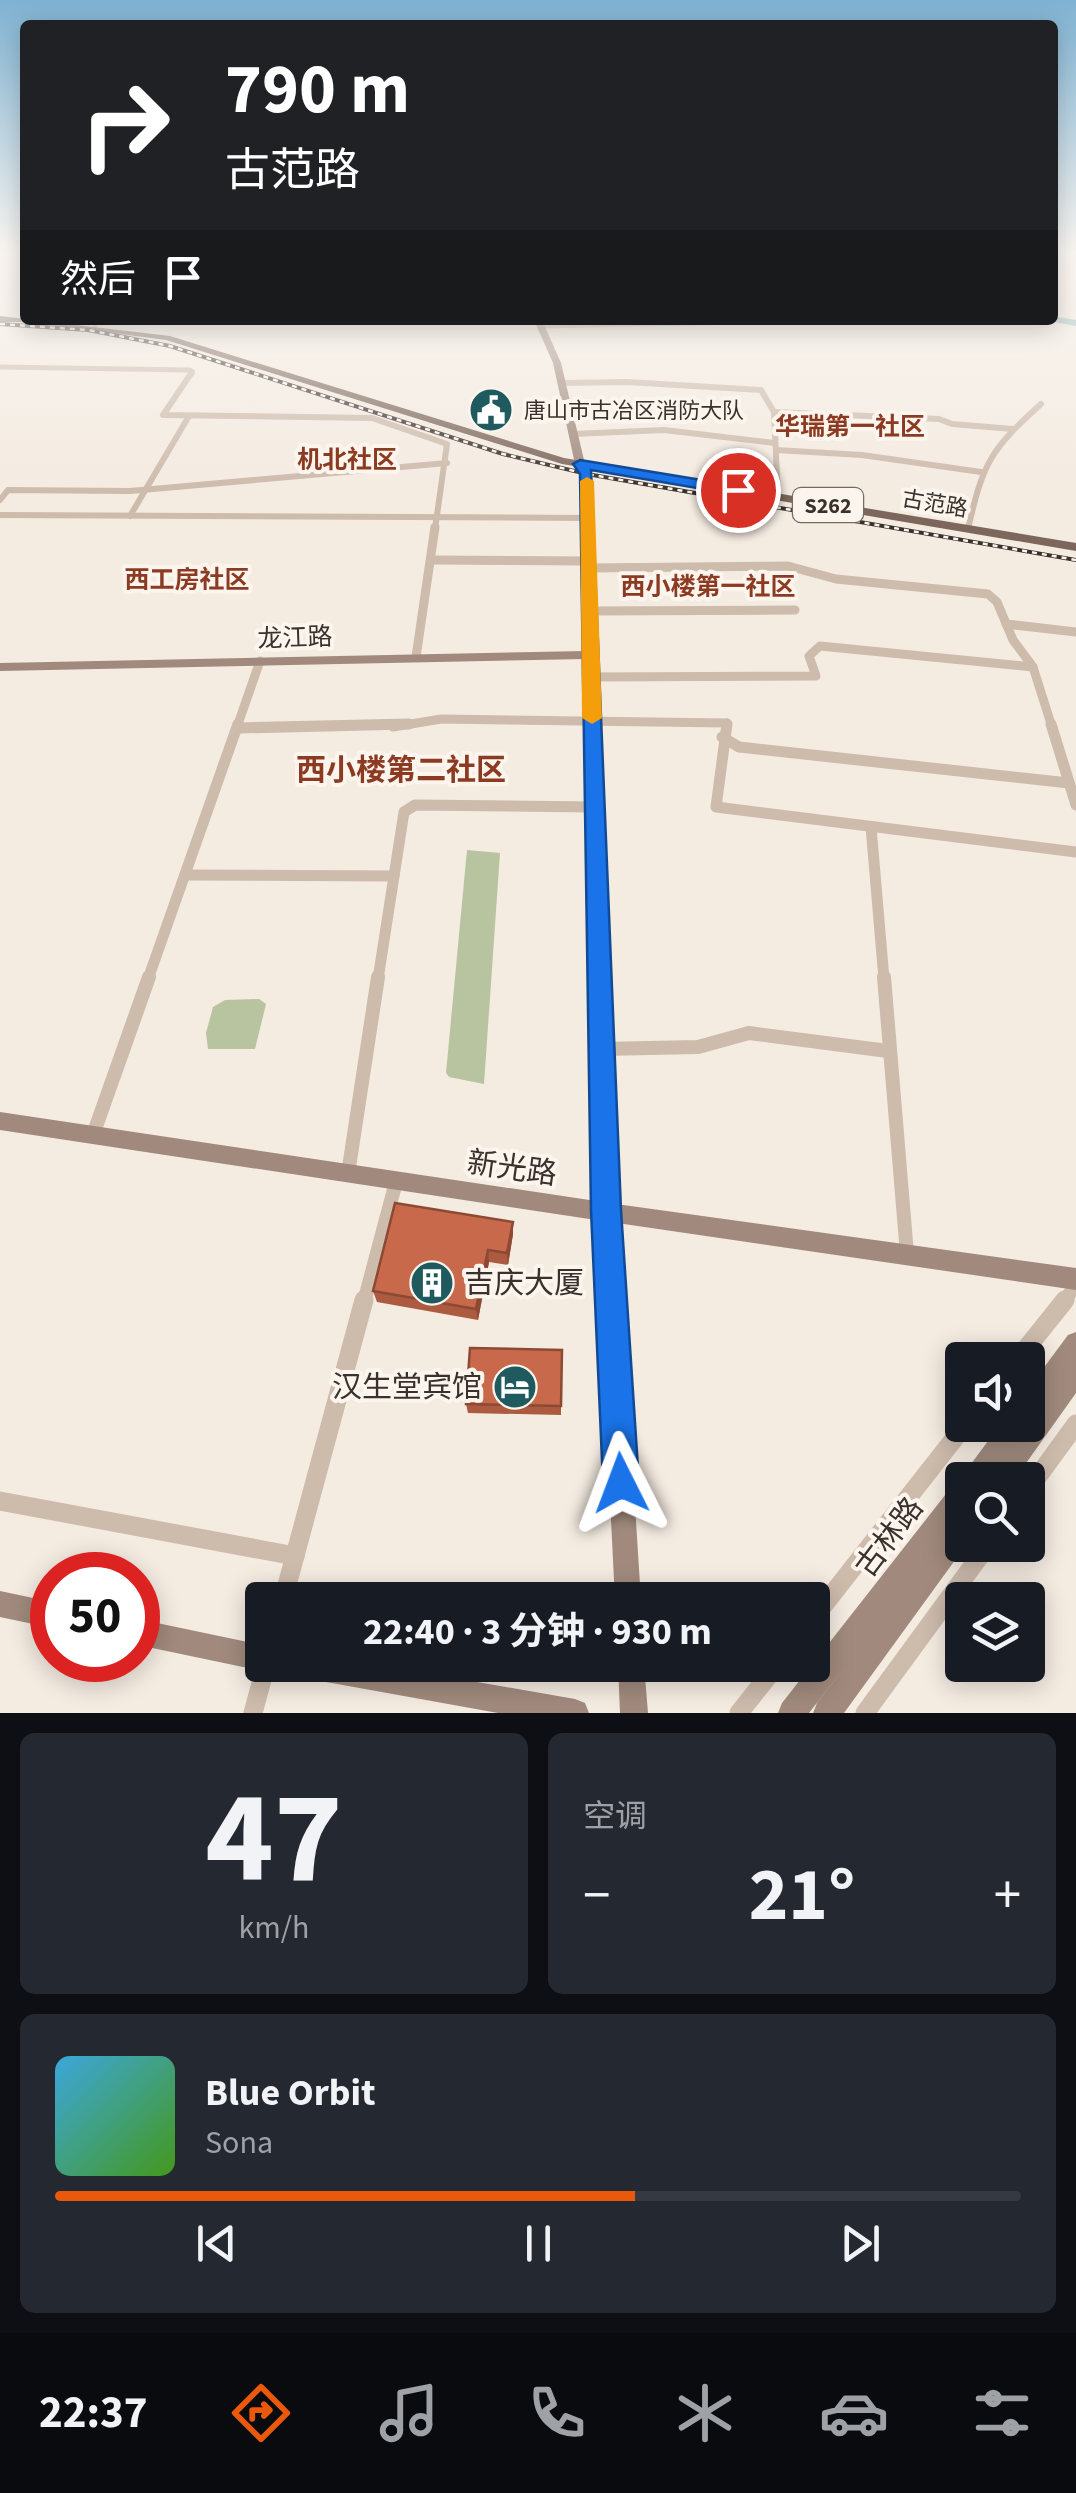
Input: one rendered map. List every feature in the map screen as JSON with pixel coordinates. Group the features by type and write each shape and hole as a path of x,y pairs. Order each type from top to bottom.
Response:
{"main road":[{"name":"古范路","path":"139,332 508,447 580,464 1076,547"},
{"path":"542,332 562,383 580,464 587,474 606,1210 627,1582"},
{"name":"龙江路","path":"0,668 591,655"},
{"name":"新光路","path":"0,1121 907,1254 1076,1283"},
{"path":"1045,1384 1076,1342"},
{"path":"1012,1462 1076,1374"},
{"name":"古林路","path":"792,1713 945,1516"},
{"name":"古林路","path":"826,1713 945,1553"},
{"path":"0,1604 30,1610"},
{"path":"160,1637 245,1654"},
{"path":"400,1682 575,1713"},
{"path":"633,1682 634,1713"}],"street":[{"path":"0,367 190,370 193,373 163,415 372,418 448,444 416,656"},
{"path":"562,383 754,388 766,393 774,412 778,497"},
{"path":"968,529 979,475 1013,428 1042,404"},
{"path":"774,412 939,420 1013,428"},
{"path":"130,516 188,416"},
{"path":"574,434 664,430 862,455 979,475"},
{"path":"0,500 8,490 147,488 447,463"},
{"path":"0,515 588,518"},
{"path":"431,560 788,566 850,581 988,594 997,602 1013,640 1034,667 1076,805"},
{"path":"590,611 794,610"},
{"path":"1006,624 1076,632"},
{"path":"591,677 816,676 809,656 820,646 1034,667"},
{"path":"93,1135 260,661"},
{"path":"238,728 392,727 442,719 727,723 722,737 716,807 1076,852"},
{"path":"722,737 739,747 1072,789"},
{"path":"348,1174 404,812 415,804 594,807"},
{"path":"872,827 907,1254"},
{"path":"185,875 394,876"},
{"path":"601,1049 698,1048 749,1033 888,1051"},
{"path":"288,1582 396,1182"},
{"path":"1030,1342 1076,1283"},
{"path":"1045,1467 1076,1424"},
{"path":"830,1597 952,1442"},
{"path":"0,1501 295,1556"},
{"path":"865,1713 976,1562"},
{"path":"253,1713 261,1682"},
{"path":"739,1713 764,1682"}],"green space":[{"path":"467,850 500,853 484,1084 449,1077 446,1073"},
{"path":"259,999 266,1004 255,1049 208,1049 206,1033 213,1007 225,1000"}],"building":[{"name":"吉庆大厦","path":"395,1203 513,1222 507,1253 488,1250 476,1309 373,1291"},
{"name":"汉生堂宾馆","path":"470,1348 562,1350 561,1406 466,1404"}],"railway":[{"path":"98,332 170,346 503,454 587,474 1076,560"}],"slow traffic":[{"path":"587,481 592,718"}],"place":[{"name":"唐山市古冶区消防大队","path":"491,410"},
{"name":"吉庆大厦","path":"432,1283"},
{"name":"汉生堂宾馆","path":"515,1387"}],"district":[{"name":"华瑞第一社区","path":"850,426"},
{"name":"机北社区","path":"347,459"},
{"name":"西工房社区","path":"187,579"},
{"name":"西小楼第一社区","path":"708,586"},
{"name":"西小楼第二社区","path":"401,770"}],"route":[{"path":"621,1483 606,1210 587,474 580,464 738,490"}]}
